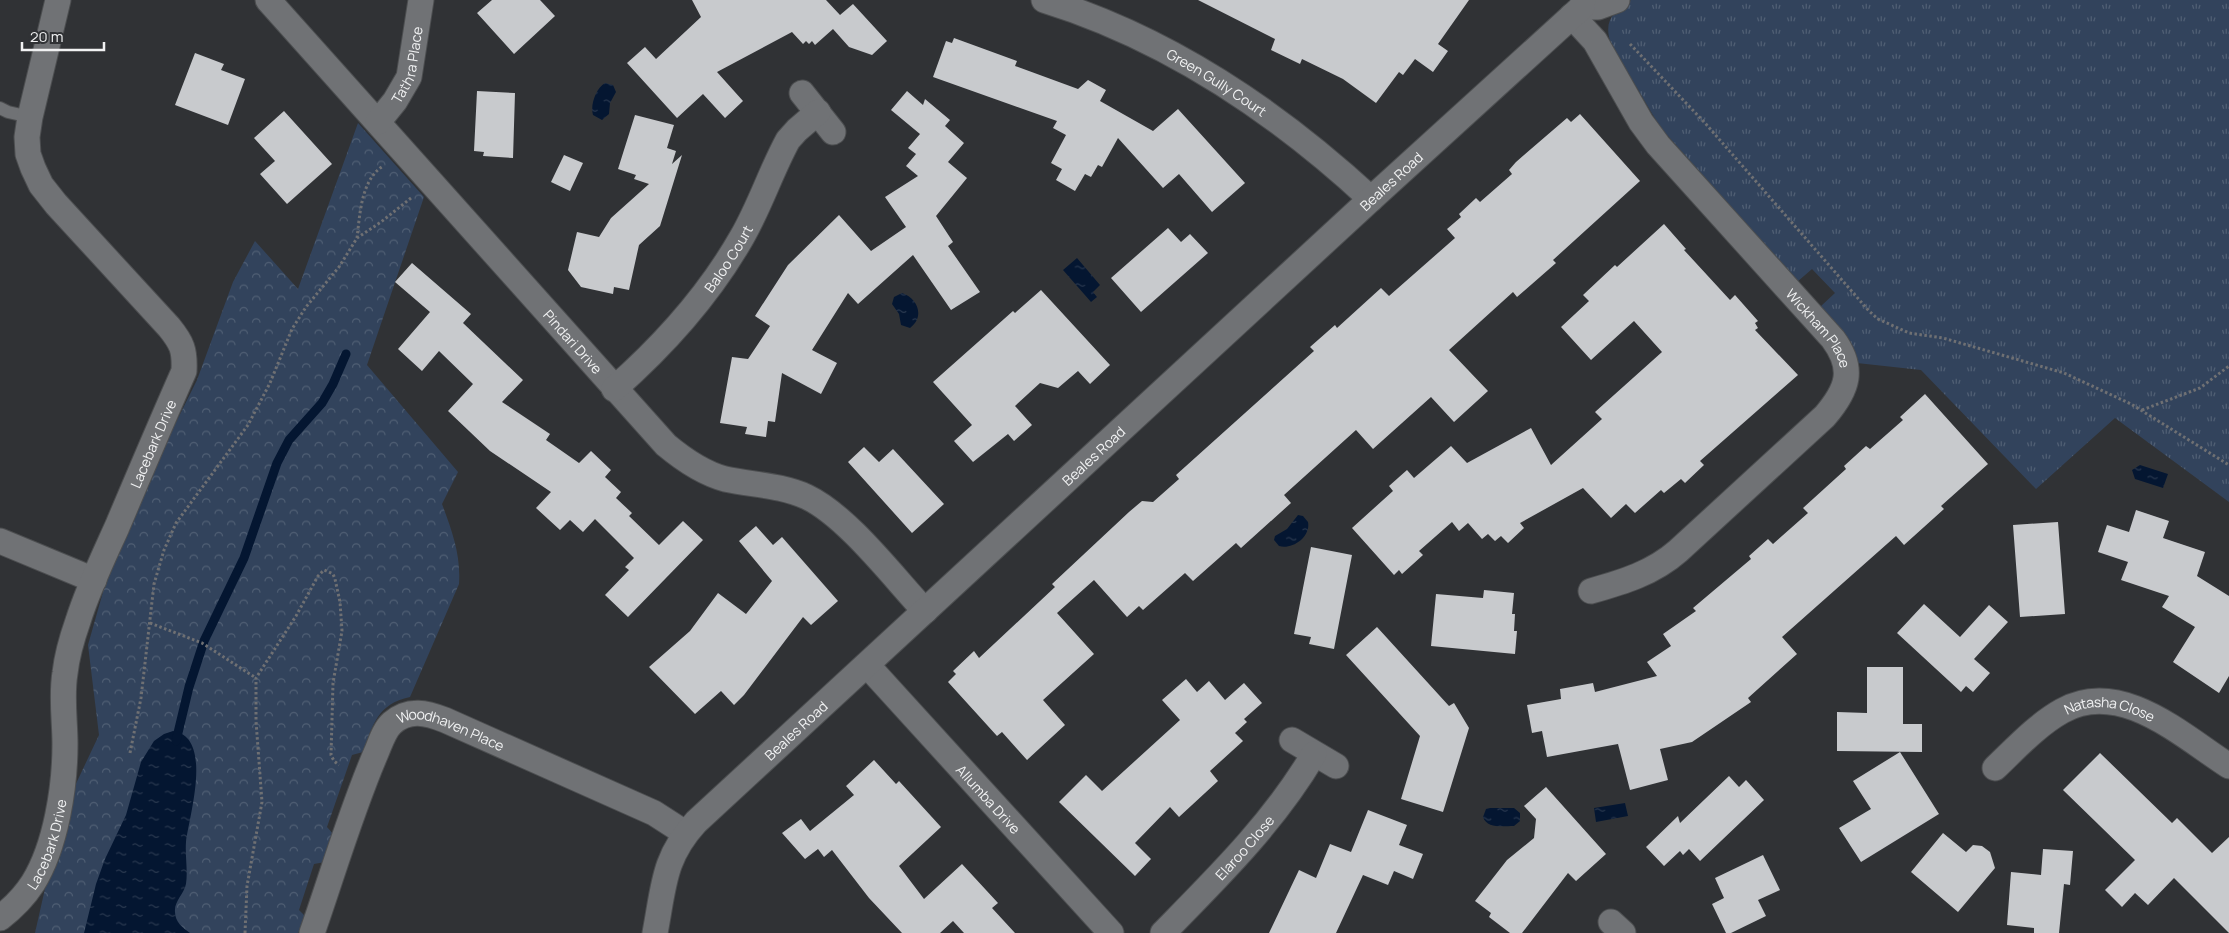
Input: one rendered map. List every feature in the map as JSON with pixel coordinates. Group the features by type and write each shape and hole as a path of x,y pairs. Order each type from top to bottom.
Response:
{"street":[{"name":"Lacebark Drive","path":"0,918 17,905 34,882 46,856 56,821 63,781 65,673 78,621 184,371 185,354 179,339 56,204 42,185 28,154 30,117 58,0"},
{"name":"Pindari Drive","path":"268,0 666,445 684,460 702,470 723,478 789,490 808,497 826,508 858,538 925,611"},
{"name":"Tathra Place","path":"378,122 395,101 409,77 421,0"},
{"name":"Green Gully Court","path":"1044,0 1127,33 1201,71 1248,100 1304,140 1371,199"},
{"path":"1579,8 1598,7 1617,0"},
{"name":"Beales Road","path":"655,933 669,861 686,834 1579,8"},
{"name":"Wickham Place","path":"1579,8 1595,41 1641,122 1658,145 1833,339 1844,357 1846,368 1846,382 1841,395 1825,416 1678,551 1655,568 1640,575 1591,591"},
{"path":"802,93 833,132"},
{"name":"Baloo Court","path":"614,389 678,326 714,281 743,236 788,140 818,112"},
{"path":"0,541 94,580"},
{"name":"Allumba Drive","path":"867,665 1111,933"},
{"name":"Natasha Close","path":"1995,768 2044,724 2078,704 2095,700 2110,700 2127,704 2144,712 2229,766"},
{"name":"Woodhaven Place","path":"312,933 370,768 382,740 390,724 413,713 425,713 454,724 654,813 686,834"},
{"path":"1292,740 1336,766"},
{"name":"Elaroo Close","path":"1163,933 1269,821 1292,790 1314,754"}],"lane":[{"path":"0,108 8,112 30,117"}],"path":[{"path":"1627,41 1705,123 1869,312 1878,319 1909,333 1943,338 2046,367 2115,395 2229,464"},
{"path":"130,753 142,688 158,568 176,523 242,435 270,383 296,321 339,267 357,238 361,208 370,178 378,170 405,152"},
{"path":"357,238 381,222 430,181"},
{"path":"2141,410 2200,388 2229,366"},
{"path":"245,933 247,886 262,802 256,720 256,678 296,616 318,576 324,570 330,572 335,579 342,615 340,644 333,683 331,755 339,765"},
{"path":"150,623 202,643 256,678"}],"green space":[{"path":"1631,0 2229,0 2229,502 2115,418 2036,489 1921,370 1857,363 1820,307 1835,293 1812,269 1797,282 1660,127 1611,44 1609,36 1608,29 1611,18"},
{"path":"358,123 424,197 367,365 458,472 442,504 457,553 459,584 410,697 399,700 383,710 374,725 363,752 352,755 327,827 334,835 325,862 314,864 299,910 306,917 298,933 35,933 58,831 73,790 99,735 88,645 118,539 197,380 233,282 255,241 298,289"}],"water":[{"path":"605,83 613,85 616,92 610,103 609,114 602,120 593,115 592,106 596,93"},
{"path":"1077,258 1100,285 1093,292 1097,297 1091,302 1063,270"},
{"path":"902,293 908,295 918,308 915,324 910,328 901,325 899,314 892,304 894,297"},
{"path":"2140,465 2168,474 2163,488 2135,479 2132,470"},
{"path":"1298,515 1303,516 1308,522 1307,533 1295,544 1284,547 1279,546 1274,540 1275,536 1287,529"},
{"path":"173,731 185,736 193,747 196,762 194,797 186,842 186,884 175,908 175,916 178,922 190,933 84,933 96,884 105,859 126,815 141,762 154,741 164,734"},
{"path":"1625,803 1628,816 1596,822 1594,808"},
{"path":"1514,808 1520,813 1520,821 1514,826 1492,825 1485,821 1483,817 1486,809"}],"building":[{"path":"492,0 540,0 555,16 514,54 477,13"},
{"path":"692,0 826,0 840,15 853,4 887,41 872,55 849,47 833,29 815,45 812,41 809,44 806,41 803,44 792,32 717,72 743,101 725,118 703,94 677,118 627,63 645,47 656,59 701,17"},
{"path":"1198,0 1469,0 1438,44 1448,51 1433,72 1415,59 1403,75 1399,72 1376,103 1343,79 1302,59 1300,64 1271,50 1275,39"},
{"path":"954,38 1017,61 1015,66 1078,89 1088,80 1106,90 1100,101 1153,131 1178,109 1245,183 1212,212 1179,174 1163,188 1118,138 1102,167 1098,165 1091,177 1085,174 1075,191 1056,180 1062,169 1051,163 1066,135 1053,128 1057,121 933,77 946,41 952,43"},
{"path":"195,53 224,64 221,70 245,79 228,125 175,105"},
{"path":"477,91 515,93 513,158 483,156 484,152 474,151"},
{"path":"907,91 923,105 925,99 950,120 945,126 964,143 948,162 967,178 936,216 953,242 948,246 980,292 951,310 913,255 858,304 848,293 812,350 837,363 821,394 782,373 775,422 768,421 766,437 745,434 747,427 720,423 732,357 748,359 770,326 755,316 788,265 839,215 871,251 906,227 885,197 918,176 906,166 916,154 908,148 920,134 891,110"},
{"path":"284,111 332,164 287,204 260,174 275,161 254,138"},
{"path":"1580,114 1640,181 1553,260 1556,263 1517,297 1513,292 1449,350 1488,391 1454,422 1431,397 1373,449 1356,430 1284,495 1291,503 1241,548 1236,543 1193,581 1185,573 1143,610 1139,606 1127,617 1094,580 1057,613 1094,654 1043,700 1065,725 1027,760 1002,732 997,736 948,682 956,674 953,671 974,651 979,658 1055,587 1052,584 1129,512 1142,501 1153,502 1179,479 1176,475 1314,351 1310,347 1335,325 1337,328 1381,288 1389,296 1455,238 1447,229 1461,217 1459,214 1476,198 1480,202 1512,174 1509,170 1516,162 1567,118 1571,122"},
{"path":"635,115 674,125 667,148 676,151 672,164 682,155 660,226 639,245 629,290 614,287 613,294 581,287 568,270 577,232 599,237 611,218 649,184 634,179 636,175 618,169"},
{"path":"564,155 583,163 570,191 551,182"},
{"path":"1664,224 1686,249 1684,250 1730,300 1735,295 1758,321 1755,323 1758,328 1755,330 1798,375 1700,461 1704,465 1685,483 1681,479 1664,493 1661,490 1635,513 1626,504 1611,518 1583,488 1520,523 1524,528 1508,543 1501,536 1495,541 1488,534 1482,539 1468,523 1459,531 1452,522 1419,551 1423,555 1402,574 1399,570 1394,575 1352,528 1393,491 1389,486 1407,470 1414,478 1451,446 1467,463 1531,428 1551,465 1602,419 1595,412 1662,352 1634,321 1591,360 1561,327 1589,301 1583,295"},
{"path":"1168,228 1181,242 1190,234 1208,253 1141,312 1111,278"},
{"path":"412,263 471,314 463,323 523,380 502,402 550,434 546,440 579,463 591,451 611,470 605,477 621,492 616,498 632,513 629,516 659,545 683,521 703,540 628,617 605,595 629,570 625,567 634,558 595,519 583,532 570,520 560,530 536,508 551,492 490,451 448,411 473,384 439,351 422,371 398,349 430,312 395,282"},
{"path":"1041,290 1110,365 1090,384 1078,371 1058,388 1040,383 1015,406 1032,425 1014,441 1008,434 973,462 954,441 972,425 933,382 1013,311 1015,313"},
{"path":"1925,394 1988,464 1941,506 1944,509 1904,545 1896,536 1782,637 1797,654 1748,698 1751,702 1692,742 1660,749 1668,780 1630,790 1618,744 1547,757 1542,731 1532,733 1527,705 1561,699 1560,689 1593,683 1595,692 1657,676 1647,662 1671,646 1663,634 1696,611 1693,608 1751,559 1749,556 1768,539 1773,544 1808,513 1803,508 1846,469 1844,466 1866,446 1870,449 1903,420 1900,417"},
{"path":"864,447 879,462 893,449 944,504 912,533 848,462"},
{"path":"2136,510 2169,521 2163,538 2205,552 2197,576 2229,596 2229,676 2219,693 2173,662 2195,627 2162,607 2169,596 2121,580 2128,562 2098,552 2107,525 2129,532"},
{"path":"2058,522 2065,614 2020,617 2013,525"},
{"path":"756,526 773,545 782,537 838,601 811,625 803,617 744,695 734,705 721,691 695,714 649,667 690,631 718,593 746,614 772,581 739,541"},
{"path":"1311,547 1352,555 1334,649 1309,644 1311,637 1294,634"},
{"path":"1484,590 1514,593 1512,614 1515,614 1514,631 1517,631 1515,654 1431,646 1436,594 1483,598"},
{"path":"1924,604 1960,637 1989,605 2008,622 1974,659 1990,673 1973,692 1966,686 1961,692 1897,633"},
{"path":"1377,627 1449,706 1454,703 1469,728 1443,812 1401,799 1420,736 1346,655"},
{"path":"1867,667 1903,667 1903,724 1922,724 1922,752 1837,751 1837,712 1867,713"},
{"path":"1186,679 1197,692 1209,681 1225,700 1244,683 1262,703 1244,719 1247,722 1235,733 1243,741 1210,771 1218,781 1179,817 1170,807 1135,843 1151,859 1135,876 1059,802 1086,775 1102,791 1180,720 1162,700"},
{"path":"1900,752 1939,814 1861,862 1839,828 1871,809 1853,781"},
{"path":"2100,753 2172,823 2177,818 2212,853 2229,837 2229,933 2174,878 2148,905 2135,893 2122,907 2105,890 2135,860 2063,790"},
{"path":"874,760 896,784 899,781 941,827 899,866 924,899 962,864 998,903 992,908 1015,933 964,933 953,921 940,933 902,933 869,898 832,850 824,857 818,849 805,859 782,833 801,819 810,831 854,795 846,786"},
{"path":"1729,776 1739,787 1746,780 1764,800 1700,861 1689,849 1683,855 1680,851 1664,866 1646,847 1678,816 1680,823"},
{"path":"1546,787 1606,854 1576,881 1568,873 1522,933 1510,933 1489,917 1491,913 1475,901 1507,860 1534,838 1536,819 1524,806"},
{"path":"1368,810 1407,825 1399,845 1423,854 1413,879 1394,871 1388,885 1363,875 1336,933 1269,933 1299,870 1316,878 1330,844 1351,852"},
{"path":"1943,833 1966,852 1973,845 1982,846 1990,852 1995,868 1958,912 1911,872"},
{"path":"2043,849 2073,851 2070,885 2064,884 2059,933 2034,933 2034,928 2007,925 2011,872 2041,875"},
{"path":"1763,855 1780,890 1758,900 1766,916 1731,933 1726,933 1712,904 1724,898 1715,878"}],"waterway":[{"path":"176,741 189,687 204,641 244,558 277,463 289,440 322,403 333,384 346,354"}]}
